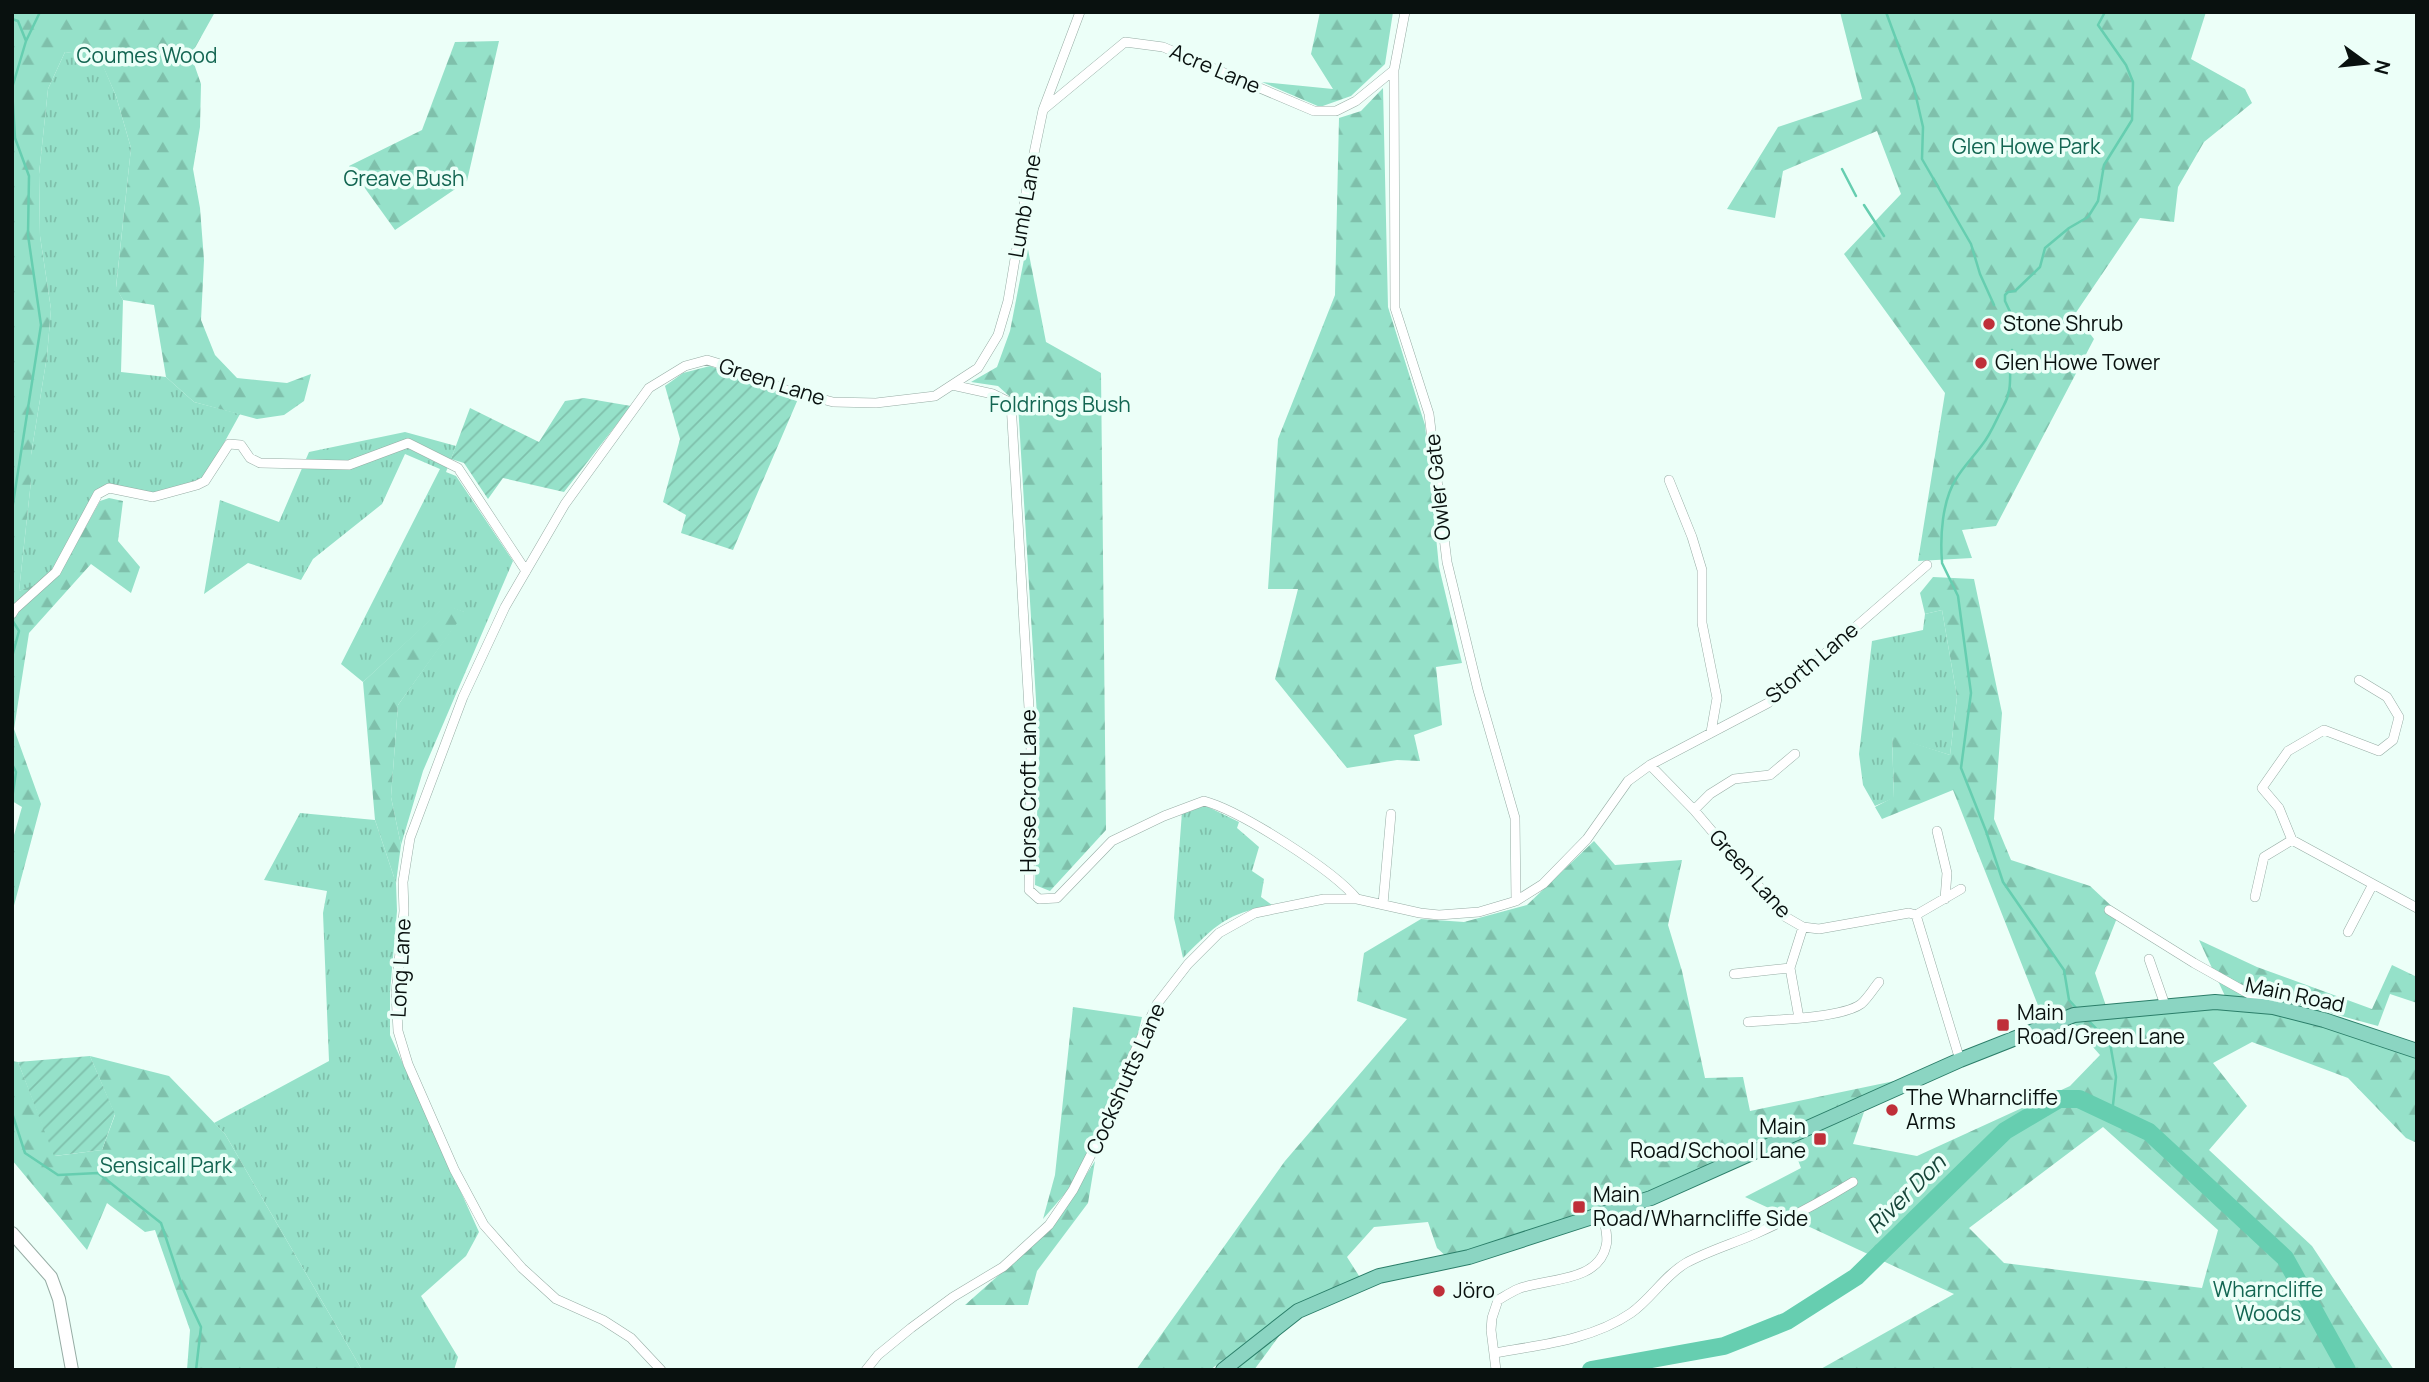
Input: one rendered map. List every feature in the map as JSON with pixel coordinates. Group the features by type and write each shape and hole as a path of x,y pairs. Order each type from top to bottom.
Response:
{"main road":[{"name":"Main Road","path":"1223,1370 1298,1311 1379,1276 1469,1257 1651,1198 1960,1060 2081,1013 2215,1002 2273,1007 2324,1020 2417,1051"}],"street":[{"name":"Lumb Lane","path":"952,385 978,368 998,335 1008,301 1043,110 1080,12"},
{"name":"Owler Gate","path":"1405,12 1394,70 1395,308 1429,414 1447,562 1478,690 1514,818 1516,901"},
{"name":"Acre Lane","path":"1043,110 1125,42 1163,47 1314,111 1336,111 1356,101 1394,70"},
{"name":"Green Lane","path":"526,571 565,504 641,398 649,388 685,366 707,360 737,369 783,389 833,402 876,403 934,396 952,385"},
{"name":"Horse Croft Lane","path":"952,385 993,394 1011,403 1031,742 1029,890 1039,900 1058,898 1112,841 1164,816 1204,801 1242,818 1285,844 1345,884 1357,899"},
{"path":"14,611 56,572 103,490 109,488 153,498 197,485 205,481 229,444 240,445 250,458 260,463 349,465 408,443 458,468 526,571"},
{"path":"1669,480 1702,570 1702,623 1717,698 1711,732"},
{"name":"Storth Lane","path":"1650,765 1768,703 1927,565"},
{"name":"Long Lane","path":"526,571 505,607 463,697 410,838 403,882 404,911 396,993 398,1031 408,1064 449,1157 484,1225 522,1268 556,1299 603,1320 631,1338 661,1370"},
{"path":"2359,680 2387,697 2399,718 2393,740 2379,751 2324,730 2287,751 2262,788 2279,808 2292,840 2417,908"},
{"path":"1694,810 1710,794 1734,779 1770,775 1795,754"},
{"path":"1516,901 1543,884 1587,839 1628,781 1650,765"},
{"name":"Green Lane","path":"1650,765 1694,810 1784,916 1803,927 1819,929 1909,913 1916,915"},
{"path":"1383,904 1391,814"},
{"path":"1937,831 1947,873 1945,899"},
{"path":"2255,897 2264,857 2292,840"},
{"path":"2348,932 2373,884"},
{"path":"1960,1060 1916,915 1961,890"},
{"name":"Cockshutts Lane","path":"866,1370 878,1355 911,1328 953,1297 1003,1267 1048,1225 1073,1191 1100,1137 1157,1004 1188,964 1219,933 1243,918 1275,908 1324,899 1357,899 1439,915 1479,912 1516,901"},
{"path":"2109,910 2194,963 2273,1007"},
{"path":"1799,1018 1790,968 1803,927"},
{"path":"2149,959 2165,1005"},
{"path":"1734,974 1790,968"},
{"path":"1748,1022 1851,1010 1863,1003 1879,982"},
{"path":"1494,1353 1572,1339 1602,1328 1632,1313 1682,1265 1706,1252 1755,1234 1853,1182"},
{"path":"1495,1367 1492,1318 1498,1300 1518,1289 1560,1280 1589,1269 1601,1260 1607,1244 1603,1214"},
{"path":"12,1233 51,1277 60,1299 72,1370"}],"green space":[{"name":"Coumes Wood","path":"12,12 215,12 191,55 201,84 200,127 193,169 200,208 204,260 201,320 215,355 237,378 287,383 311,374 304,401 284,415 257,419 194,402 166,377 154,305 123,300 116,288 131,148 116,96 99,57 65,52 48,89 39,174 40,236 51,309 47,356 31,455 31,481 19,591 59,575 100,501 109,498 123,501 118,541 140,567 131,593 91,564 29,633 14,729 41,804 12,913 12,842 22,807 12,801"},
{"path":"1320,12 1393,12 1385,64 1351,96 1320,107 1262,82 1333,89 1311,54"},
{"name":"Glen Howe Park","path":"1840,12 2206,12 2191,59 2245,89 2252,103 2204,142 2178,187 2174,222 2140,218 2075,314 2094,339 1996,526 1962,530 1972,558 1918,561 1945,393 1844,254 1901,194 1877,131 1783,171 1775,218 1727,209 1778,127 1862,99"},
{"name":"Greave Bush","path":"499,41 467,181 395,230 349,166 422,130 455,42"},
{"path":"65,52 99,56 116,96 131,148 116,287 123,300 121,372 166,377 194,402 240,414 204,479 152,495 108,485 44,582 19,591 31,481 31,455 47,356 51,309 40,236 39,174 48,89"},
{"path":"1383,88 1388,307 1425,425 1439,567 1462,663 1436,667 1442,725 1414,735 1420,761 1397,760 1347,768 1275,679 1298,589 1268,589 1278,439 1335,295 1339,118 1361,111"},
{"name":"Foldrings Bush","path":"1027,244 1046,342 1101,373 1106,830 1050,891 1035,885 1039,749 1018,404 998,386 971,382 997,367 1010,331"},
{"path":"710,366 798,399 733,550 681,533 686,515 663,502 680,439 665,386 683,373"},
{"path":"584,398 631,406 564,492 503,478 488,499 464,463 451,459 470,408 539,442 565,401"},
{"path":"405,432 456,446 446,472 456,476 513,561 423,771 401,845 391,797 398,705 464,612 446,606 363,682 341,664 440,469 405,454 382,504 313,559 301,580 248,563 204,594 220,500 279,522 309,452"},
{"path":"1933,577 1974,579 2002,713 1994,819 2011,860 2090,886 2119,913 2095,973 2106,1006 2066,1010 2043,1018 1953,790 1882,819 1875,807 1894,797 1892,736 1950,755 1957,697 1942,610 1925,614 1920,593"},
{"path":"446,605 465,612 398,705 391,797 401,845 396,883 375,820 363,682"},
{"path":"1942,610 1957,697 1950,755 1892,737 1894,798 1875,806 1863,785 1859,754 1872,641 1923,630 1925,614"},
{"path":"1204,805 1239,822 1237,828 1259,847 1252,871 1264,879 1261,897 1272,905 1243,912 1222,922 1183,958 1174,918 1182,812"},
{"path":"300,813 375,820 396,883 397,911 390,992 390,1035 479,1232 466,1256 421,1296 458,1357 454,1370 362,1370 225,1134 214,1123 329,1061 323,913 327,891 264,880"},
{"path":"1594,841 1615,865 1682,860 1668,925 1682,971 1705,1078 1743,1077 1750,1111 1904,1079 1647,1193 1448,1258 1437,1248 1428,1222 1374,1227 1347,1257 1361,1279 1292,1308 1210,1370 1136,1370 1285,1161 1407,1019 1357,1001 1364,953 1421,919 1464,922 1527,905"},
{"path":"2199,940 2257,967 2372,1009 2392,965 2417,977 2417,1003 2390,994 2378,1026 2286,1001 2225,996"},
{"path":"1073,1007 1142,1017 1137,1038 1099,1132 1069,1189 1043,1219 1055,1175"},
{"name":"Wharncliffe Woods","path":"2201,1007 2273,1011 2417,1055 2417,1143 2406,1138 2348,1078 2252,1042 2213,1063 2247,1106 2209,1150 2312,1246 2394,1370 1819,1370 1954,1294 1745,1197 1801,1168 1791,1142 1864,1112 1853,1144 1917,1156 2070,1086 2100,1055 2071,1022","holes":["2103,1127 2218,1230 2202,1288 2004,1263 1969,1228"]},
{"name":"Sensicall Park","path":"90,1056 169,1076 225,1134 362,1370 187,1370 190,1330 155,1230 145,1232 107,1203 87,1250 12,1160 12,1061 18,1062 55,1156 102,1150 115,1115"},
{"path":"90,1056 115,1114 102,1150 54,1156 18,1062"},
{"path":"1095,1161 1088,1203 1037,1271 1028,1305 965,1305 1052,1228"},
{"path":"1288,1324 1254,1370 1234,1370"}],"waterway":[{"path":"12,88 26,41 40,12"},
{"path":"1886,12 1914,88 1923,127 1922,159 1971,244 1980,274 1994,305"},
{"path":"2012,316 2005,295 2015,291 2040,267 2045,248 2069,228 2088,217 2098,201 2104,165 2132,120 2133,82 2126,65 2098,25 2105,12"},
{"path":"12,19 18,21 26,41"},
{"path":"12,89 15,138 29,176 28,235 41,325 12,510"},
{"path":"1842,169 1856,196"},
{"path":"1864,205 1884,236"},
{"path":"1942,562 1942,531 1951,488 1988,436 2007,399 2012,350"},
{"path":"1942,563 1958,596 1971,693 1961,768 2003,882 2064,970 2069,1000 2078,1010"},
{"path":"12,620 19,631 12,657"},
{"path":"12,764 16,772 12,799"},
{"path":"2088,1020 2110,1043 2116,1077 2112,1114"},
{"name":"River Don","path":"1591,1370 1724,1346 1787,1321 1856,1277 2005,1131 2059,1099 2079,1099 2149,1132 2285,1258 2347,1370"},
{"path":"12,1113 25,1153 58,1175 98,1173 161,1223 183,1289 201,1327 196,1370"}],"place":[{"name":"Stone Shrub","path":"1989,324"},
{"name":"Glen Howe Tower","path":"1981,363"},
{"name":"Main Road/Green Lane","path":"2003,1025"},
{"name":"The Wharncliffe Arms","path":"1892,1110"},
{"name":"Main Road/School Lane","path":"1820,1139"},
{"name":"Main Road/Wharncliffe Side","path":"1579,1207"},
{"name":"Jöro","path":"1439,1291"}]}
